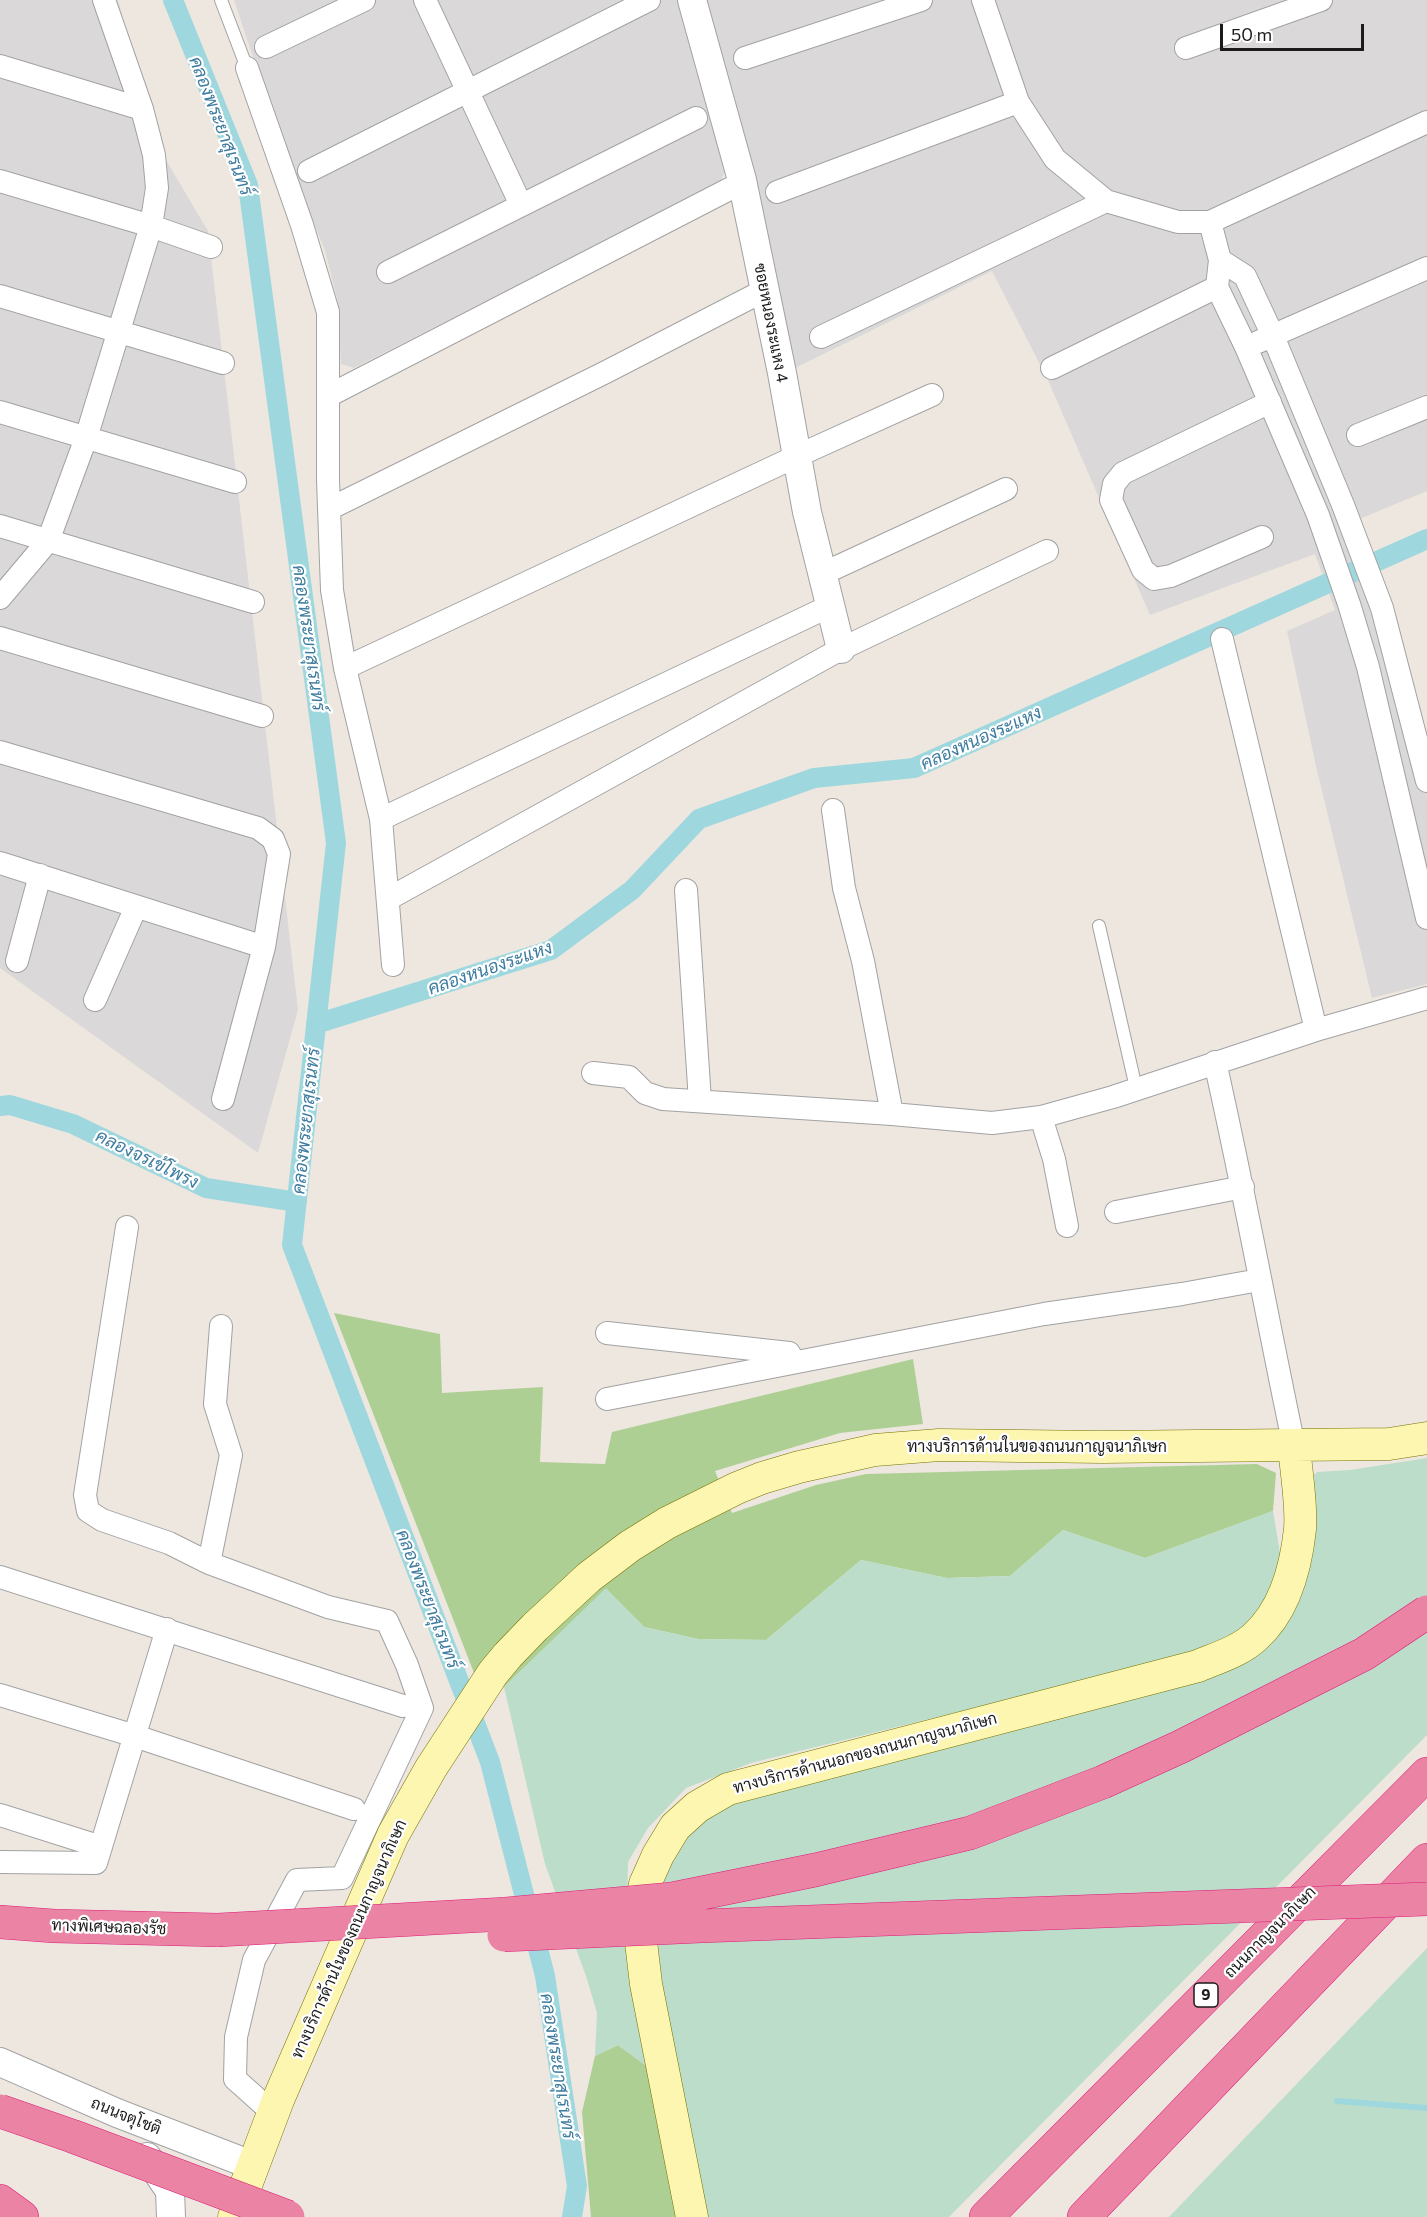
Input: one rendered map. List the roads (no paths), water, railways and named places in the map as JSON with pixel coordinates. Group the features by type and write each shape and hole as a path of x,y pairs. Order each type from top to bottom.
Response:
{"highway":[{"path":"218,1930 506,1914 672,1899 815,1870 970,1833 1102,1782 1191,1742 1364,1654 1427,1612"},
{"name":"ถนนกาญจนาภิเษก","path":"986,2217 1427,1774"},
{"path":"1084,2217 1427,1860"},
{"path":"218,1930 405,1937 469,1936 1427,1899"},
{"name":"ทางพิเศษฉลองรัช","path":"0,1922 54,1926 218,1930"},
{"path":"0,2110 288,2217"},
{"path":"0,2201 22,2217"}],"main road":[{"name":"ทางบริการด้านในของถนนกาญจนาภิเษก","path":"234,2217 276,2106 393,1835 431,1768 493,1673 521,1641 589,1577 630,1546 666,1523 736,1488 799,1467 875,1450 939,1445 1102,1447 1389,1444 1427,1438"},
{"name":"ทางบริการด้านนอกของถนนกาญจนาภิเษก","path":"692,2217 646,1984 638,1917 645,1884 658,1855 675,1827 696,1807 729,1789 1198,1666 1232,1652 1255,1637 1283,1600 1290,1580 1300,1527 1294,1446"}],"street":[{"path":"0,598 48,541 86,438 151,226 157,188 154,155 142,109 104,0"},
{"path":"266,47 364,0"},
{"path":"425,0 521,205"},
{"path":"309,171 649,0"},
{"name":"ซอยหนองระแหง 4","path":"692,0 742,182 807,512 841,649"},
{"path":"744,58 921,0"},
{"path":"982,0 1018,102 1055,159 1106,201 1178,222 1210,222 1427,122"},
{"path":"1186,48 1321,0"},
{"path":"0,66 142,109"},
{"path":"248,68 302,225 328,312 329,509 332,590 345,668 381,819 393,965"},
{"path":"777,192 1018,102"},
{"path":"388,272 696,118"},
{"path":"0,181 151,226 211,247"},
{"path":"328,396 742,182"},
{"path":"821,337 1106,201"},
{"path":"1210,222 1220,260 1217,287 1246,347 1318,515 1349,604 1368,667 1427,918"},
{"path":"1220,260 1245,276 1273,336 1355,535 1378,596 1427,781"},
{"path":"1246,347 1427,267"},
{"path":"1052,368 1217,287"},
{"path":"329,509 604,373 765,290"},
{"path":"0,296 223,363"},
{"path":"345,668 932,395"},
{"path":"1262,537 1171,576 1154,579 1143,570 1111,500 1114,484 1123,473 1270,402"},
{"path":"1358,435 1427,407"},
{"path":"0,412 235,482"},
{"path":"822,574 1006,489"},
{"path":"1318,515 1343,505"},
{"path":"0,526 253,602"},
{"path":"388,899 841,649 1047,551"},
{"path":"381,819 830,606"},
{"path":"0,638 262,716"},
{"path":"1222,639 1316,1030"},
{"path":"1368,667 1395,657"},
{"path":"0,752 258,828 273,839 279,854 264,947 223,1099"},
{"path":"833,810 844,888 863,961 892,1114"},
{"path":"0,863 264,947"},
{"path":"17,961 40,875"},
{"path":"686,890 700,1101"},
{"path":"95,1000 136,907"},
{"path":"593,1073 629,1077 645,1093 663,1099 892,1114 992,1124 1041,1117 1113,1098 1215,1062 1427,998"},
{"path":"1215,1062 1243,1187 1258,1275 1294,1446"},
{"path":"1041,1117 1054,1159 1066,1226"},
{"path":"1116,1212 1243,1187"},
{"path":"127,1227 85,1495 88,1511 102,1520 169,1543 209,1563 328,1607 387,1621 407,1665 422,1708 342,1878 297,1880 254,1960 236,2037 235,2079 276,2106"},
{"path":"608,1333 789,1359 1043,1304 1258,1275"},
{"path":"209,1563 231,1455 215,1404 221,1326"},
{"path":"607,1399 777,1367 789,1359"},
{"path":"0,1577 403,1707"},
{"path":"0,1862 96,1863 167,1629"},
{"path":"0,1695 135,1736 354,1809"},
{"path":"0,1815 101,1847"},
{"name":"ถนนจตุโชติ","path":"0,2062 117,2113 254,2166"},
{"path":"117,2113 170,2191 171,2217"}],"lane":[{"path":"221,0 248,68"},
{"path":"1099,927 1136,1088"}],"waterway":[{"name":"คลองพระยาสุเรนทร์","path":"173,0 248,185 336,843 292,1245 490,1762 545,1976 577,2186 572,2217"},
{"name":"คลองหนองระแหง","path":"316,1024 551,950 632,890 699,819 814,778 914,768 1427,539"},
{"name":"คลองจรเข้โพรง","path":"0,1106 10,1105 73,1124 206,1188 297,1202"},
{"path":"1337,2101 1427,2108"}]}
